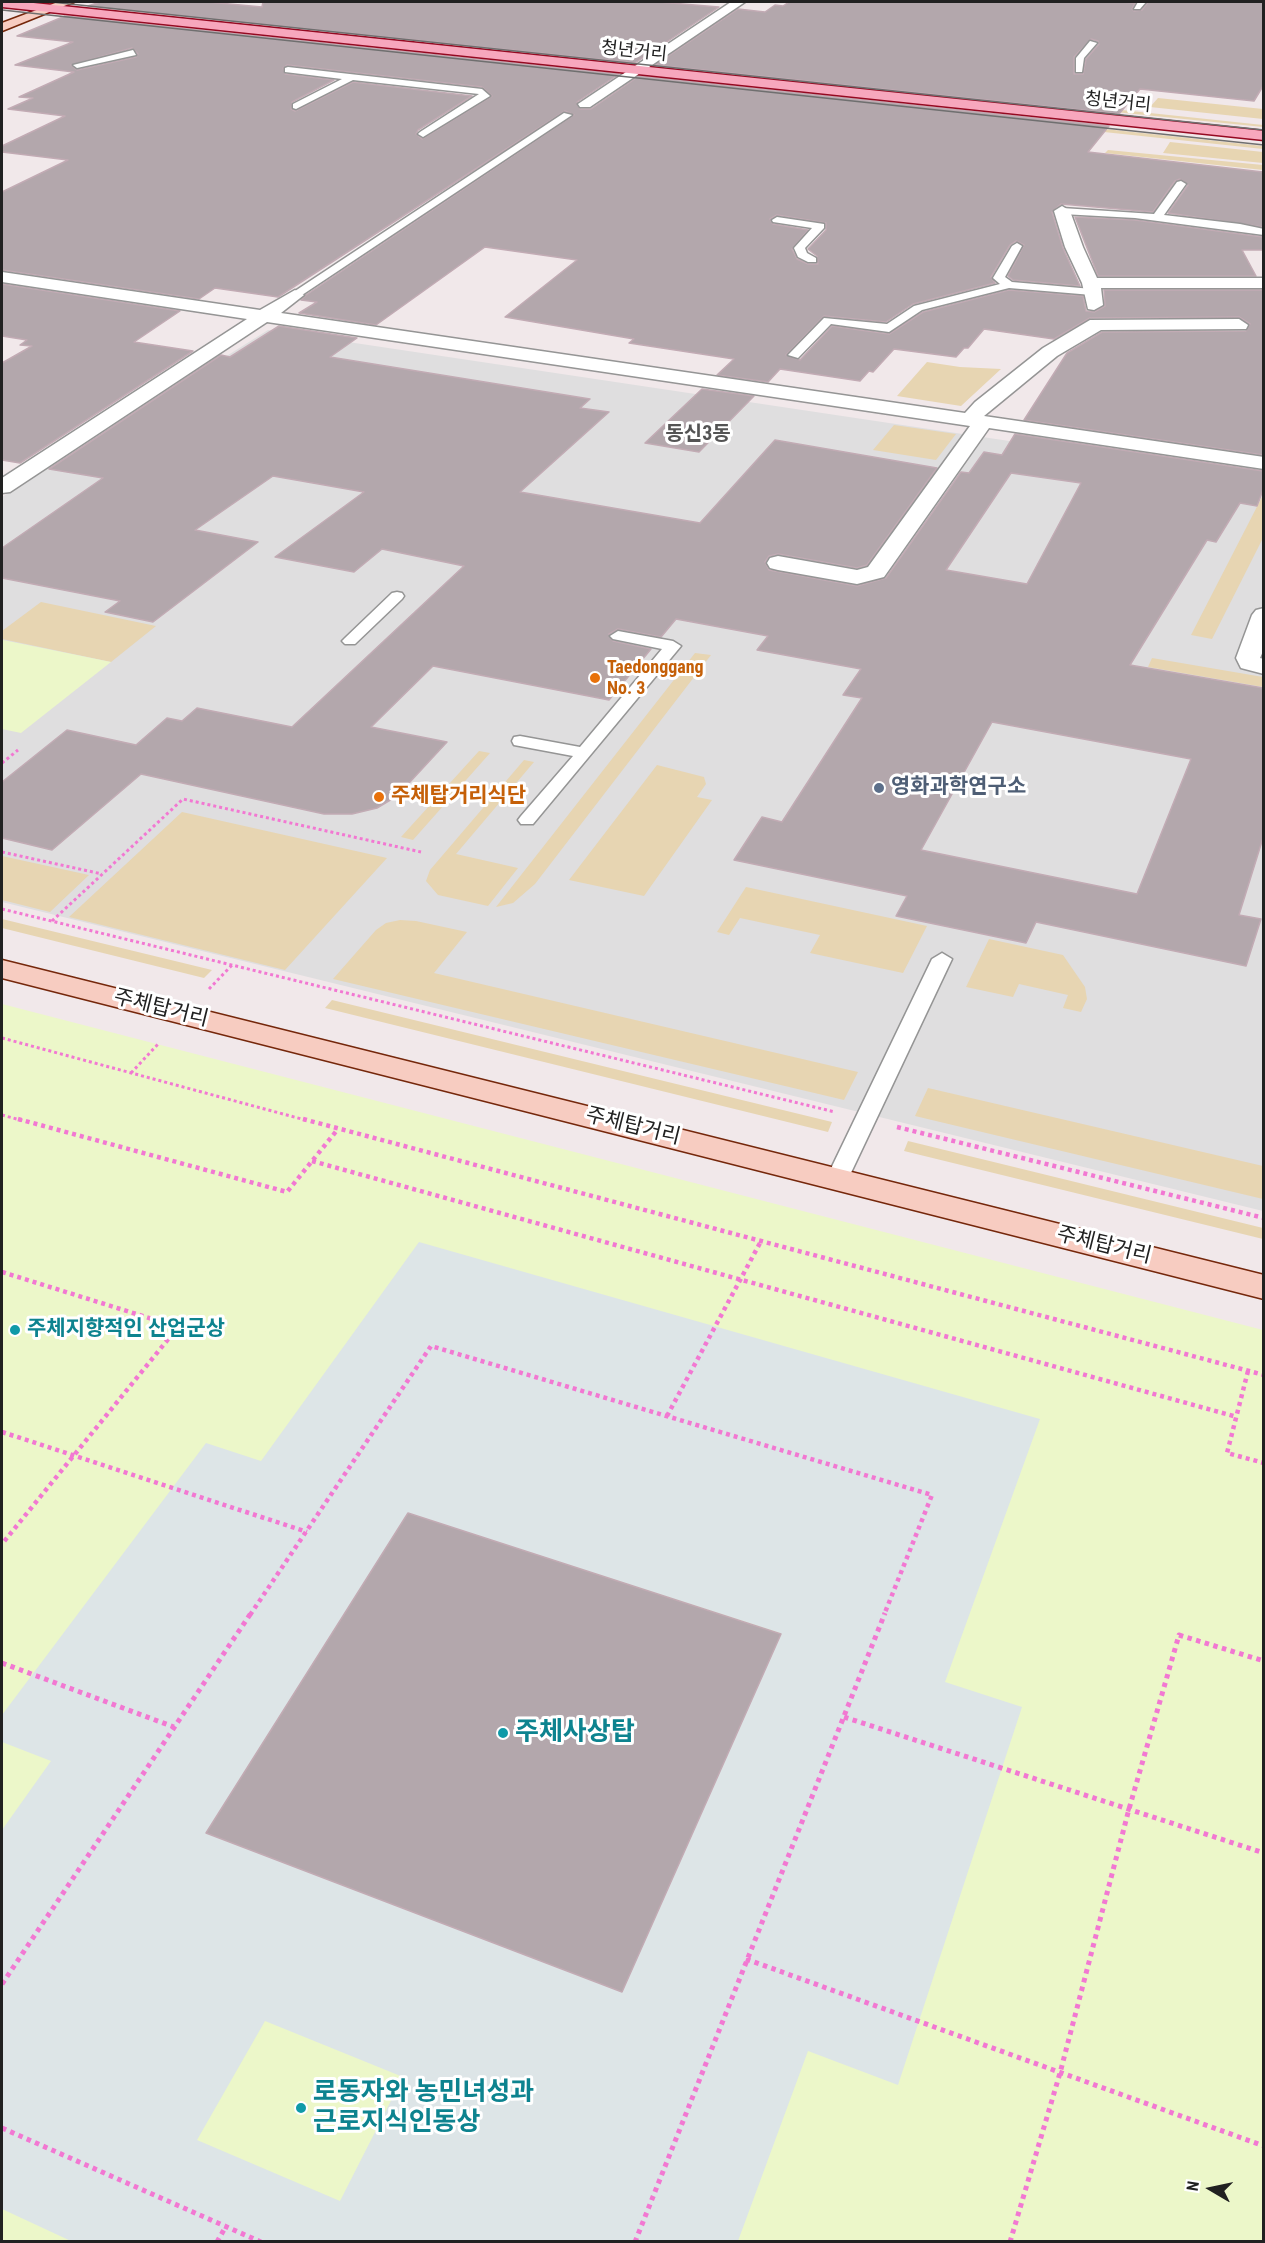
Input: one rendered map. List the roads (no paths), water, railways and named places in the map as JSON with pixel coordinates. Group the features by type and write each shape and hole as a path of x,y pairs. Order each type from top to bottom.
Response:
{"main road":[{"path":"2,27 68,2"},
{"name":"청년거리","path":"2,3 1263,136"},
{"name":"주체탑거리","path":"2,969 1263,1287"}],"street":[{"path":"585,104 739,2"},
{"path":"1062,211 1091,287 1097,324"},
{"path":"2,277 1263,463"},
{"path":"1091,287 1263,283"},
{"path":"2,488 295,296"},
{"path":"778,563 857,577 876,572 976,421 982,406 1050,352 1097,324 1239,325"},
{"path":"1263,615 1248,658 1250,663 1263,667"}],"lane":[{"path":"1079,70 1080,58 1093,43"},
{"path":"77,65 133,53"},
{"path":"288,70 482,92 485,96 423,134"},
{"path":"296,106 352,77"},
{"path":"295,296 567,115"},
{"path":"1157,218 1181,184"},
{"path":"1062,211 1157,218 1240,227 1263,232"},
{"path":"777,220 820,226 799,248 802,255 812,260"},
{"path":"1009,285 999,278 1017,246"},
{"path":"794,355 828,320 889,328 918,308 1009,285 1091,287"},
{"path":"350,641 397,596"},
{"path":"527,820 673,646 618,636"},
{"path":"520,741 584,753"},
{"path":"837,1179 942,959"}],"tram line":[{"path":"51,2 1264,130"},
{"path":"2,10 1264,145"}],"place":[{"name":"Taedonggang No. 3","path":"595,678"},
{"name":"영화과학연구소","path":"879,788"},
{"name":"주체탑거리식단","path":"379,797"},
{"name":"주체지향적인 산업군상","path":"15,1330"},
{"name":"주체사상탑","path":"503,1733"},
{"name":"로동자와 농민녀성과 근로지식인동상","path":"301,2108"}],"district":[{"name":"동신3동","path":"698,435"}]}
